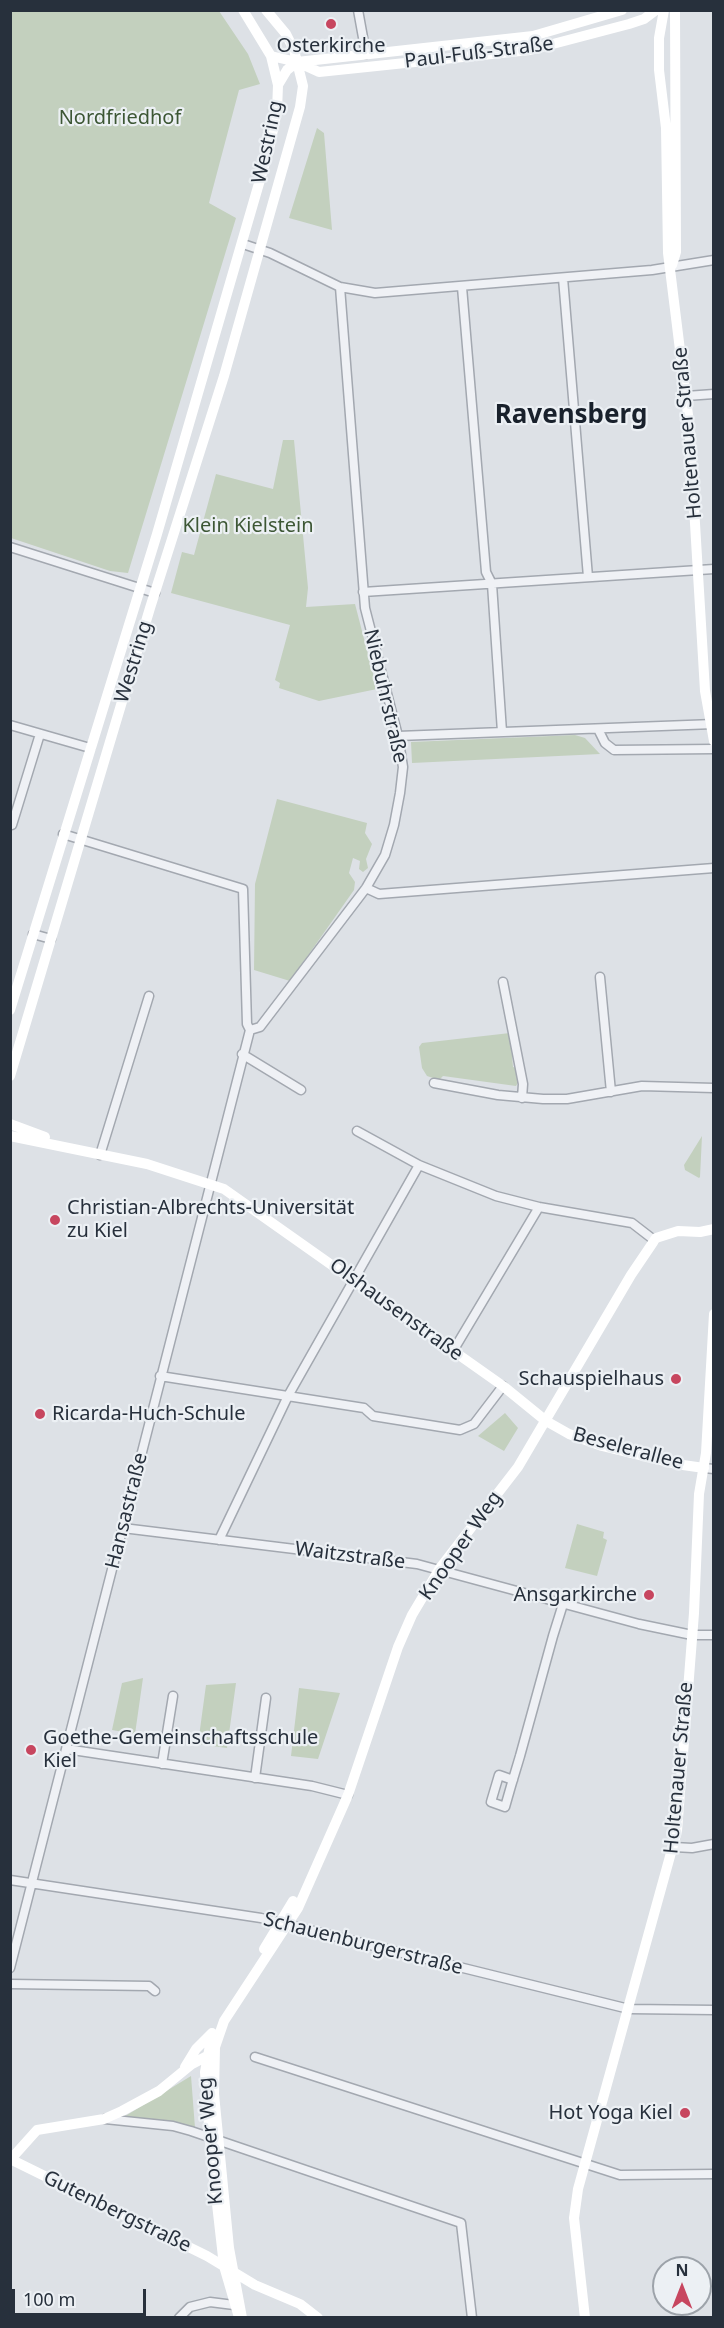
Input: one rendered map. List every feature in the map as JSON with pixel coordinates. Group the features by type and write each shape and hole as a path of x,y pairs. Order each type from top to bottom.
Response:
{"main road":[{"name":"Westring","path":"10,1010 140,588 243,243 276,120 278,85 271,56 243,10"},
{"name":"Westring","path":"10,1076 155,593 224,376 294,133 303,86 286,34 266,10"},
{"name":"Paul-Fuß-Straße","path":"366,54 533,36 622,10"},
{"name":"Paul-Fuß-Straße","path":"319,72 530,50 629,24 644,19 656,10"},
{"name":"Holtenauer Straße","path":"664,10 659,38 659,70 665,118 668,253 686,396 699,570 704,682 714,741"},
{"name":"Holtenauer Straße","path":"671,268 676,252 675,10"},
{"path":"278,85 287,70 297,62 366,54"},
{"path":"271,56 297,62 319,72"},
{"name":"Westring","path":"303,86 319,72"},
{"name":"Olshausenstraße","path":"10,1124 73,1148"},
{"name":"Olshausenstraße","path":"10,1136 153,1166 210,1184 243,1201 503,1386 546,1420"},
{"path":"662,1236 714,1229"},
{"path":"662,1236 714,1236"},
{"name":"Knooper Weg","path":"241,2318 205,2072 219,2033 229,2010 285,1923 300,1891 308,1882 348,1796 412,1615 440,1568 518,1467 662,1236"},
{"name":"Holtenauer Straße","path":"585,2318 574,2218 584,2163 674,1847 692,1635 699,1494 709,1468 714,1314"},
{"name":"Beselerallee","path":"546,1420 587,1442 676,1464 709,1468"},
{"name":"Knooper Weg","path":"211,2054 215,2030 229,2001 285,1923"},
{"path":"180,2073 196,2049 215,2030"},
{"path":"11,2159 37,2130 105,2119 148,2098 180,2073 211,2054"},
{"name":"Knooper Weg","path":"214,2139 224,2266 234,2305 241,2318"},
{"name":"Gutenbergstraße","path":"11,2159 234,2273 300,2304 318,2318"}],"street":[{"path":"358,10 366,54"},
{"path":"243,243 259,248 340,287 375,293 671,268 691,262 714,260"},
{"path":"563,278 588,577"},
{"name":"Niebuhrstraße","path":"250,1030 260,1027 366,888 385,855 394,825 403,767 398,736 364,608 340,287"},
{"path":"462,287 486,572 492,584 502,732"},
{"path":"686,396 714,394"},
{"path":"10,547 155,593"},
{"path":"363,592 714,569"},
{"path":"398,736 712,724"},
{"path":"10,725 90,748"},
{"path":"598,729 605,743 614,750 714,749"},
{"path":"12,825 40,734"},
{"path":"63,834 243,889 247,1023 250,1030 242,1054 301,1090"},
{"path":"366,888 379,894 714,868"},
{"path":"33,934 51,939"},
{"path":"600,977 611,1092"},
{"path":"504,982 523,1084 522,1098"},
{"path":"100,1155 149,996"},
{"name":"Hansastraße","path":"10,1968 242,1054"},
{"path":"434,1083 522,1098 567,1099 642,1086 714,1088"},
{"path":"357,1131 419,1165 496,1196 539,1207 632,1223 662,1236"},
{"path":"219,1540 288,1396 419,1165"},
{"path":"453,1351 539,1207"},
{"path":"160,1376 364,1408 373,1416 460,1430 474,1424 503,1386"},
{"name":"Waitzstraße","path":"123,1528 440,1568 563,1604 692,1635 714,1635"},
{"path":"513,1780 563,1604"},
{"path":"162,1764 173,1696"},
{"path":"255,1778 266,1698"},
{"path":"66,1749 312,1786 348,1796"},
{"path":"674,1847 692,1848 714,1844"},
{"name":"Schauenburgerstraße","path":"10,1880 230,1912 285,1923 629,2009 714,2010"},
{"path":"10,1984 149,1986 155,1990"},
{"path":"255,2057 620,2175 714,2174"},
{"path":"105,2119 173,2126 461,2223 472,2318"},
{"path":"178,2318 190,2307 217,2301 234,2305"}],"green space":[{"name":"Nordfriedhof","path":"10,11 219,11 248,54 260,84 239,90 209,203 236,218 128,573 110,571 11,538"},
{"path":"317,128 324,133 332,230 289,218"},
{"name":"Klein Kielstein","path":"283,440 294,440 308,588 306,607 355,604 377,689 319,701 279,688 280,683 275,680 290,625 171,593 182,552 194,555 216,474 273,489"},
{"path":"575,735 585,738 600,754 412,763 411,742"},
{"path":"277,799 367,823 365,833 372,844 366,859 368,868 363,872 359,869 360,861 353,858 349,873 355,882 354,890 290,981 254,970 255,884"},
{"path":"510,1033 513,1067 517,1068 519,1081 516,1086 443,1076 439,1080 427,1076 422,1068 419,1047 422,1043"},
{"path":"702,1136 699,1178 685,1170 684,1165"},
{"path":"505,1413 518,1428 504,1451 478,1436"},
{"path":"577,1524 604,1532 603,1538 607,1540 597,1576 565,1568"},
{"path":"143,1678 135,1734 112,1730 122,1683"},
{"path":"236,1683 227,1748 198,1744 206,1685"},
{"path":"299,1688 340,1693 318,1759 291,1756"},
{"path":"191,2076 195,2128 162,2121 122,2118"}],"place":[{"name":"Osterkirche","path":"331,24"},
{"name":"Christian-Albrechts-Universität zu Kiel","path":"55,1220"},
{"name":"Schauspielhaus","path":"676,1379"},
{"name":"Ricarda-Huch-Schule","path":"40,1414"},
{"name":"Ansgarkirche","path":"649,1595"},
{"name":"Goethe-Gemeinschaftsschule Kiel","path":"31,1750"},
{"name":"Hot Yoga Kiel","path":"685,2113"}],"district":[{"name":"Ravensberg","path":"571,416"}]}
